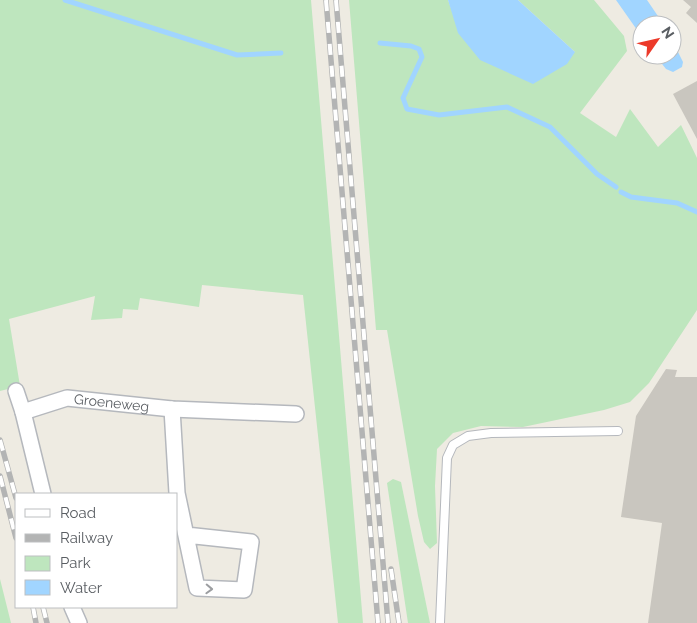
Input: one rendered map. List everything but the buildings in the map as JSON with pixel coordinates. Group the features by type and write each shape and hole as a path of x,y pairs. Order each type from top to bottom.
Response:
{"street":[{"path":"16,391 43,493"},
{"name":"Groeneweg","path":"23,412 67,398 172,409 296,414"},
{"path":"172,409 176,493"},
{"path":"178,501 197,588 244,590 251,542 186,535"},
{"path":"72,608 78,623"}],"lane":[{"path":"440,623 446,458 453,445 468,436 490,433 618,431"}],"green space":[{"path":"0,0 311,0 363,623 338,623 303,295 202,285 199,307 140,298 138,310 123,309 122,318 91,320 95,296 9,319 20,386 0,391"},
{"path":"349,0 448,0 452,11 575,52 518,0 594,0 624,36 627,51 580,113 616,137 630,109 658,147 681,125 697,158 697,310 649,383 630,402 604,410 523,427 481,426 453,433 437,449 435,486 437,543 430,549 424,542 418,516 387,330 376,330"},
{"path":"393,479 401,482 430,623 408,623 387,483"},
{"path":"0,579 11,623 0,623"}],"water":[{"path":"448,0 518,0 575,52 567,64 533,84 480,60 458,33"},
{"path":"616,0 647,0 657,15 632,15 632,23"},
{"path":"682,60 683,62 682,67 673,72 666,69 663,65 682,65"}],"waterway":[{"path":"65,0 237,55 281,53"},
{"path":"380,43 411,46 419,49 422,57 403,98 407,109 439,115 507,107 550,127 597,174 616,187"},
{"path":"621,192 631,197 677,203 697,212"}],"railway":[{"path":"326,0 378,623"},
{"path":"336,0 388,623"},
{"path":"0,440 15,494"},
{"path":"0,476 15,534"},
{"path":"391,569 399,623"},
{"path":"33,608 36,623"},
{"path":"43,608 47,623"}]}
